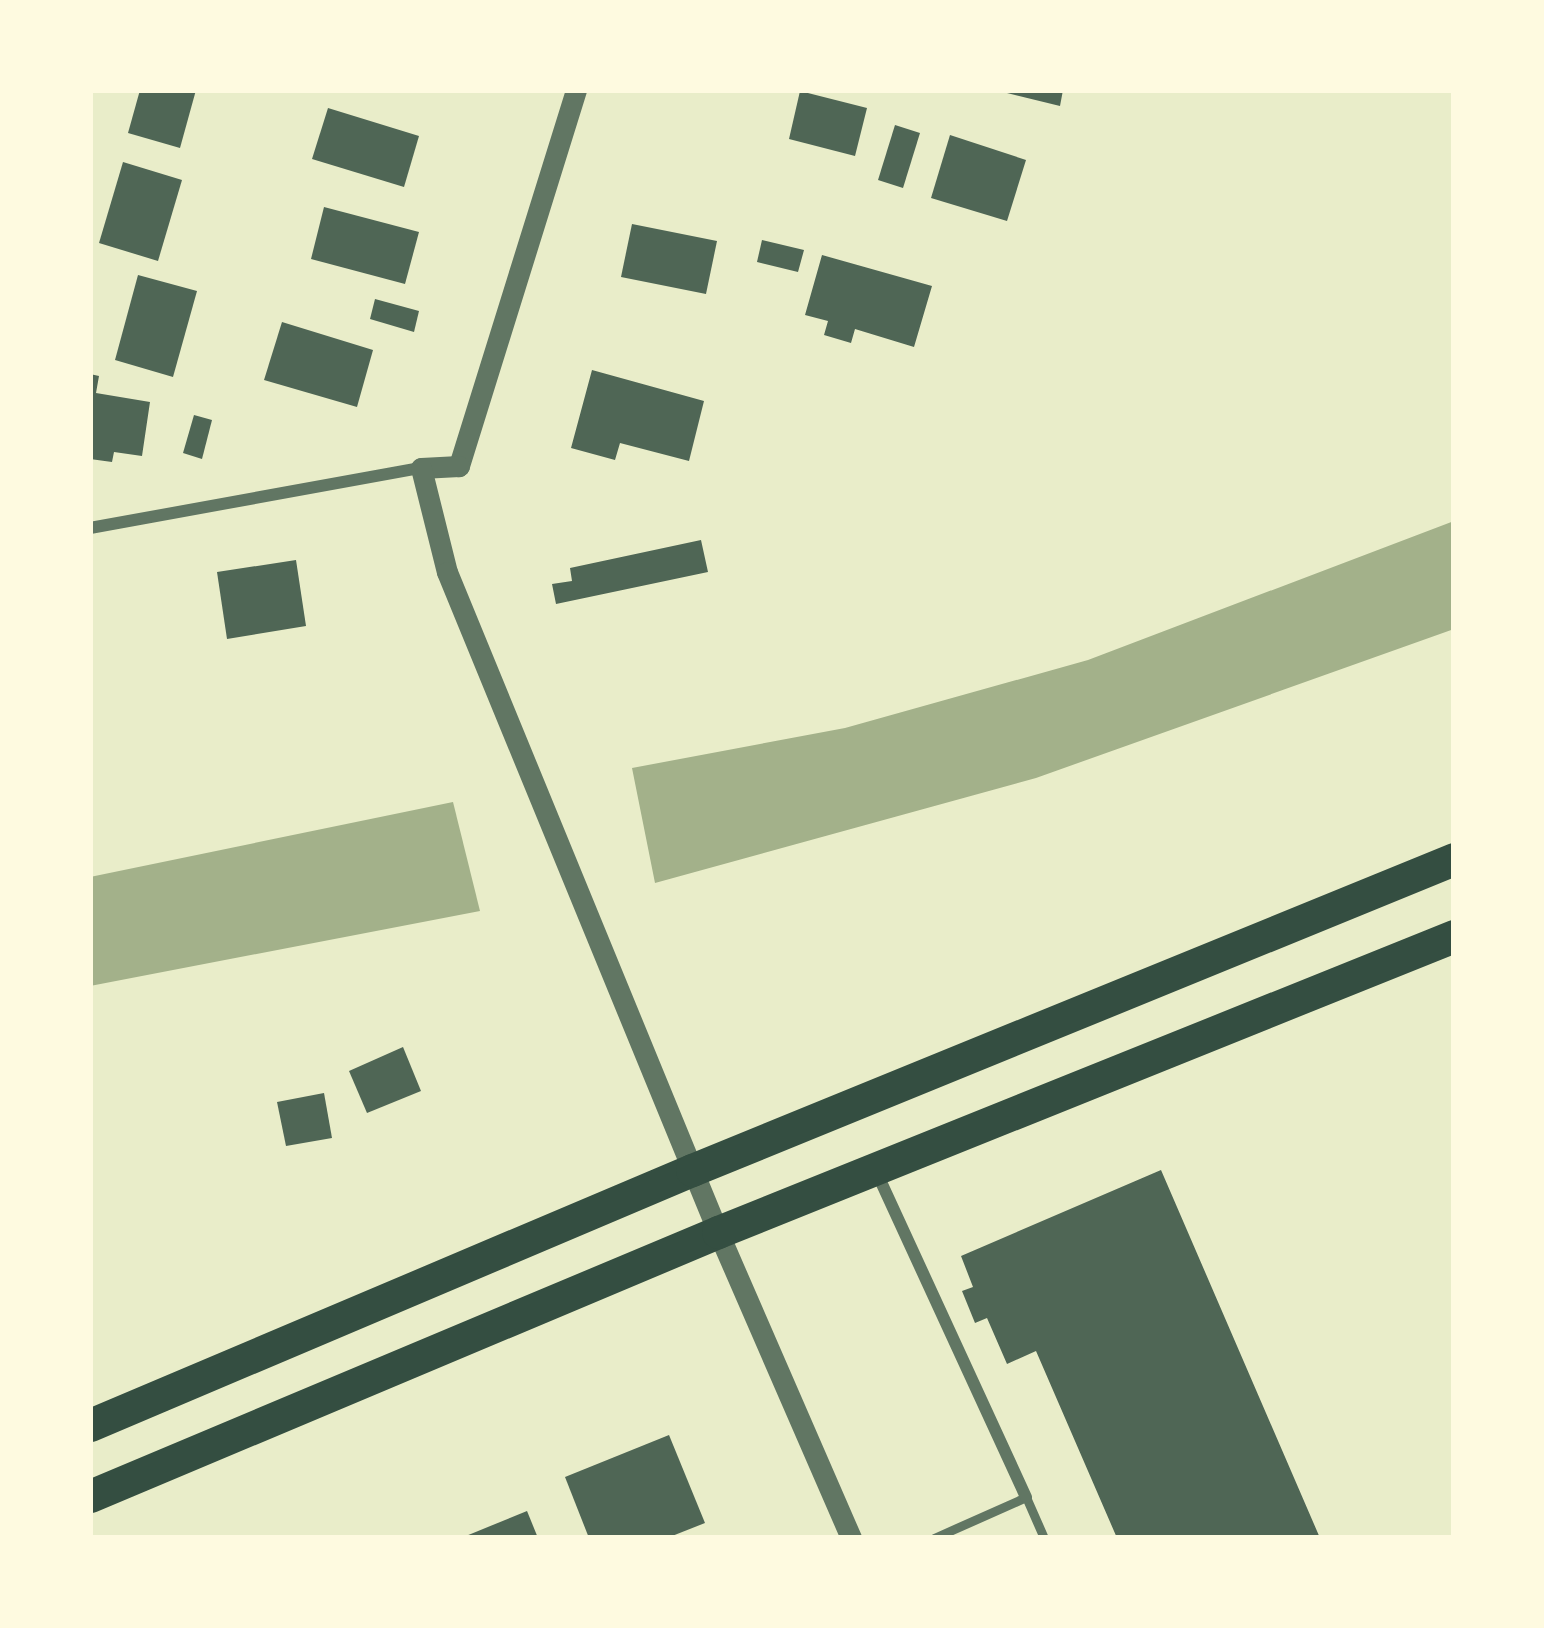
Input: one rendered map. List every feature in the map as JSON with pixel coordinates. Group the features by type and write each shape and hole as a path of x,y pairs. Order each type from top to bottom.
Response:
{"highway":[{"path":"90,1425 692,1170 1454,860"},
{"path":"90,1496 718,1232 1454,937"}],"street":[{"path":"90,528 422,468 459,466 576,90"},
{"path":"422,468 447,572 692,1170 851,1538"},
{"path":"875,1169 1026,1497"}],"lane":[{"path":"934,1538 1026,1497 1045,1538"}],"shaded area":[{"path":"1454,521 1454,629 1036,778 655,883 632,768 845,728 1088,660"},
{"path":"453,802 480,911 90,986 90,877"}],"building":[{"path":"140,90 196,90 180,148 128,133"},
{"path":"995,90 1063,90 1060,106"},
{"path":"800,91 867,108 855,156 789,139"},
{"path":"328,108 419,136 404,187 312,159"},
{"path":"895,125 920,133 903,188 878,180"},
{"path":"950,135 1026,160 1007,221 931,198"},
{"path":"123,162 182,180 158,261 99,243"},
{"path":"324,207 419,232 405,284 311,259"},
{"path":"632,224 717,241 706,294 621,277"},
{"path":"762,240 804,250 798,272 757,262"},
{"path":"822,255 932,286 914,347 855,329 851,343 824,335 828,321 805,315"},
{"path":"138,275 197,291 173,377 115,360"},
{"path":"375,299 419,311 414,332 370,319"},
{"path":"282,322 373,350 357,407 264,380"},
{"path":"592,370 704,401 689,461 620,443 615,460 571,448"},
{"path":"90,374 99,376 96,393 150,402 142,456 114,452 112,462 90,459"},
{"path":"194,415 212,420 202,459 183,453"},
{"path":"701,540 708,572 556,604 552,584 572,581 570,568"},
{"path":"296,560 306,626 227,639 217,572"},
{"path":"403,1047 421,1091 367,1113 349,1071"},
{"path":"324,1093 332,1138 286,1146 277,1102"},
{"path":"1161,1170 1320,1538 1117,1538 1036,1351 1007,1364 987,1318 975,1323 962,1291 973,1287 961,1256"},
{"path":"669,1435 705,1523 667,1538 589,1538 565,1477"},
{"path":"527,1511 538,1538 461,1538"}]}
